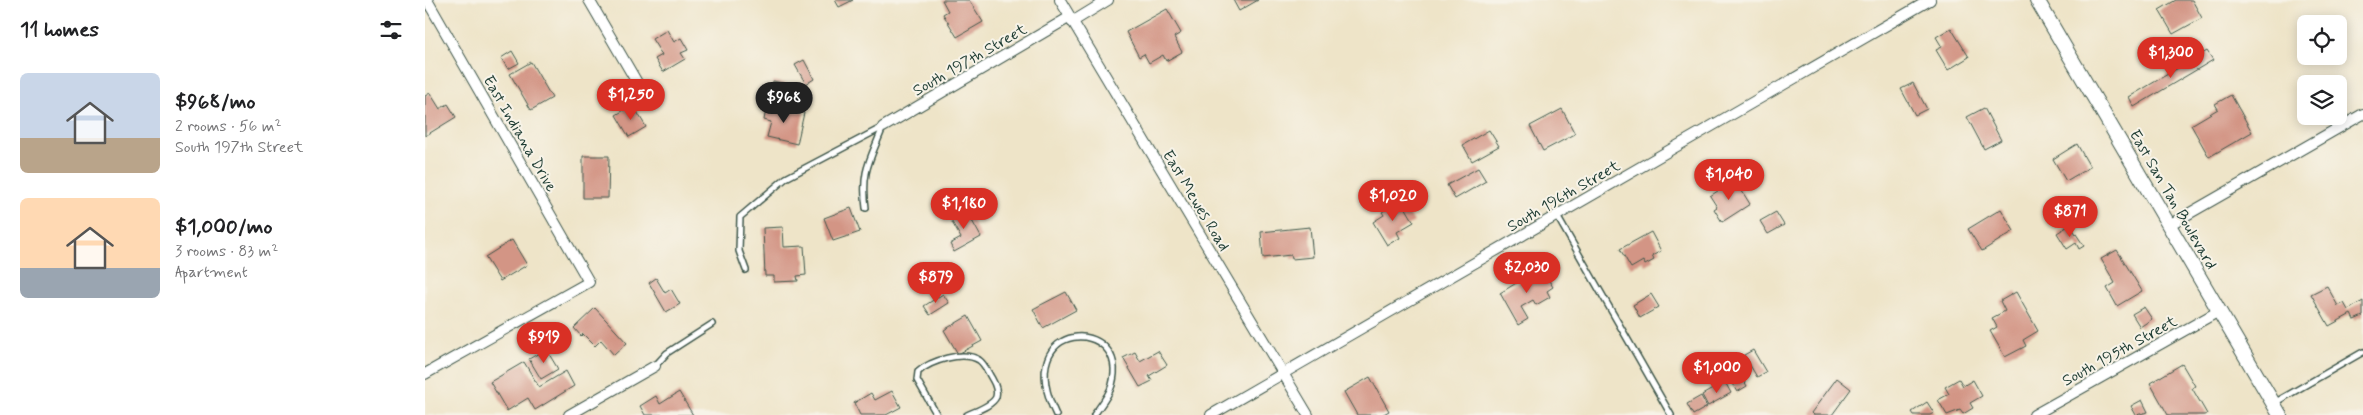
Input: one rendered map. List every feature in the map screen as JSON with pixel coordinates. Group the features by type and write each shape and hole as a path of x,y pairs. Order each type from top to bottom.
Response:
{"street":[{"name":"East Indiana Drive","path":"425,374 589,282 427,0"},
{"path":"589,0 646,98"},
{"name":"East Mewes Road","path":"1060,0 1308,415"},
{"name":"South 197th Street","path":"883,127 1071,19 1108,0"},
{"name":"South 196th Street","path":"1211,415 1930,0"},
{"name":"East San Tan Boulevard","path":"2037,0 2277,409"},
{"path":"2169,225 2363,114"},
{"name":"South 195th Street","path":"2034,415 2219,311"},
{"path":"569,415 655,366"}],"lane":[{"path":"866,208 863,186 864,174 883,127"},
{"path":"746,270 739,251 740,217 786,178 883,127"},
{"path":"1557,216 1671,415"},
{"path":"655,366 667,353 712,324"},
{"path":"1056,415 1049,400 1045,381 1045,361 1050,352 1062,342 1076,336 1087,336 1104,345 1110,355 1114,371 1112,387 1094,415"},
{"path":"2277,409 2363,352"},
{"path":"937,415 917,380 918,372 936,360 961,356 977,359 983,363 997,386 996,397 991,402 967,415"}],"building":[{"path":"835,0 853,0 839,7"},
{"path":"942,0 969,0 983,22 957,37 943,14 948,11"},
{"path":"1233,0 1258,0 1239,11"},
{"path":"2176,0 2192,0 2202,18 2173,34 2159,10"},
{"path":"1167,9 1181,33 1174,37 1182,52 1166,61 1163,55 1149,63 1144,54 1139,57 1126,32"},
{"path":"1951,28 1969,57 1948,70 1936,50 1942,47 1936,37"},
{"path":"667,30 674,42 681,38 688,50 681,53 685,59 663,72 655,59 662,55 652,39"},
{"path":"512,51 519,63 508,69 501,58"},
{"path":"2207,51 2213,60 2134,107 2129,97"},
{"path":"804,60 814,79 806,84 795,65"},
{"path":"531,62 552,98 531,110 510,74"},
{"path":"773,81 787,84 784,96 771,93"},
{"path":"1913,83 1927,109 1915,115 1901,89"},
{"path":"430,93 440,109 448,104 456,117 425,136 425,96"},
{"path":"2231,95 2252,132 2209,157 2191,125 2218,109 2215,104"},
{"path":"767,104 804,113 797,144 767,137 771,122 764,120"},
{"path":"633,105 646,127 629,137 616,115"},
{"path":"1984,108 2001,140 1984,149 1967,117"},
{"path":"1562,109 1575,134 1543,151 1530,126"},
{"path":"1489,130 1499,146 1472,161 1463,145"},
{"path":"2077,144 2090,167 2066,181 2053,159"},
{"path":"583,156 609,156 608,198 583,198"},
{"path":"1478,168 1486,181 1455,199 1447,185"},
{"path":"1735,180 1750,204 1722,222 1714,209 1717,207 1710,196"},
{"path":"1401,200 1414,222 1397,232 1400,238 1387,245 1373,222 1384,215 1382,212"},
{"path":"851,208 860,232 833,241 824,218"},
{"path":"965,208 981,237 954,252 950,244 961,238 949,217"},
{"path":"2001,209 2014,231 1982,251 1968,229"},
{"path":"1776,212 1784,225 1768,234 1760,221"},
{"path":"2070,225 2084,246 2079,249 2076,243 2067,249 2057,233"},
{"path":"783,227 784,247 804,246 806,275 797,276 798,281 774,282 774,276 765,276 763,228"},
{"path":"1310,227 1313,257 1292,259 1291,255 1263,258 1261,232"},
{"path":"1651,232 1661,251 1652,256 1654,260 1645,265 1643,261 1631,268 1620,249"},
{"path":"512,240 527,265 500,281 485,257"},
{"path":"2117,250 2142,291 2117,306 2107,288 2115,283 2101,259"},
{"path":"1541,268 1553,287 1547,291 1550,297 1536,305 1533,300 1521,307 1528,319 1518,325 1500,293"},
{"path":"656,278 665,293 671,289 680,304 666,312 649,283"},
{"path":"2327,286 2338,306 2344,303 2348,310 2363,301 2363,316 2354,320 2351,314 2329,326 2311,294"},
{"path":"1066,292 1076,310 1043,328 1033,309"},
{"path":"2016,292 2038,331 2023,340 2026,346 2005,357 1990,331 1997,327 1992,318 2005,311 2000,301"},
{"path":"943,294 949,303 930,315 924,306"},
{"path":"1651,294 1659,307 1640,318 1633,305"},
{"path":"2144,307 2152,319 2140,327 2132,314"},
{"path":"595,308 627,343 614,355 601,340 595,346 583,334 581,336 574,328"},
{"path":"968,316 982,341 958,354 944,330"},
{"path":"546,349 558,369 541,379 529,359"},
{"path":"1753,350 1766,372 1757,377 1744,355"},
{"path":"1158,351 1167,365 1149,376 1152,381 1140,387 1123,358 1135,352 1140,361"},
{"path":"1729,356 1747,386 1737,392 1719,362"},
{"path":"524,362 539,387 566,371 574,386 535,410 528,398 507,411 490,382"},
{"path":"2182,364 2195,386 2192,388 2207,414 2168,415 2150,383"},
{"path":"1370,377 1389,411 1382,415 1357,415 1344,392"},
{"path":"1837,378 1851,389 1832,415 1813,415 1811,413"},
{"path":"1959,379 1963,386 1973,380 1982,396 1970,403 1973,408 1963,414 1960,410 1947,415 1938,400 1949,394 1945,387"},
{"path":"1725,382 1731,393 1708,406 1702,395"},
{"path":"892,391 901,407 886,415 860,415 854,403 871,393 875,400"},
{"path":"679,392 693,415 645,415 640,406 656,396 660,404"},
{"path":"1701,396 1707,407 1693,415 1687,404"},
{"path":"2142,400 2148,412 2136,415 2131,406"},
{"path":"1927,402 1934,413 1930,415 1914,415 1912,412"}]}
